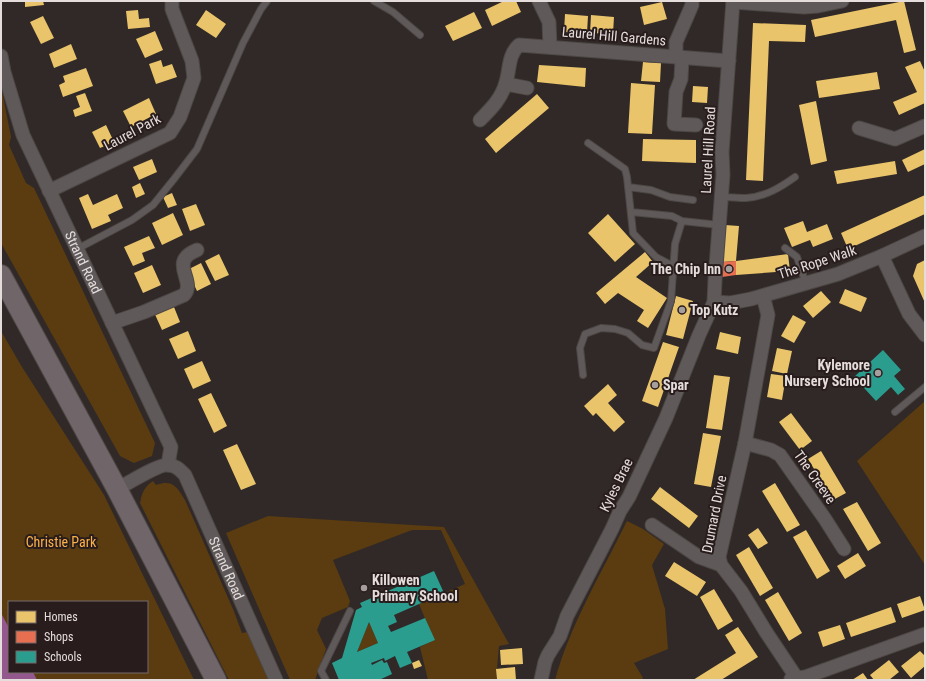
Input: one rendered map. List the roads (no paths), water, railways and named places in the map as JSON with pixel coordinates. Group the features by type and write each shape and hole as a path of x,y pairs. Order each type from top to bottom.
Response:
{"main road":[{"path":"1,275 117,489 216,680"}],"street":[{"name":"Laurel Park","path":"49,191 170,133 180,117 194,78 192,61 172,9 172,1"},
{"name":"Laurel Hill Gardens","path":"539,1 549,22 550,47"},
{"name":"Laurel Hill Gardens","path":"692,1 692,5 676,42 682,79 676,92 674,124 696,125"},
{"path":"733,2 804,7 842,1"},
{"name":"Laurel Hill Road","path":"714,302 723,174 722,152 733,2"},
{"name":"Laurel Hill Gardens","path":"480,120 494,106 506,84 513,51 519,45 729,61"},
{"name":"Strand Road","path":"1,56 4,72 23,135 171,447 168,465 179,468 185,475 276,680"},
{"path":"506,84 527,88"},
{"path":"859,128 894,139 925,126"},
{"name":"The Rope Walk","path":"714,302 730,303 763,296 806,284 850,270 925,236"},
{"path":"112,323 144,312 184,295 188,287 182,265 190,252 197,250"},
{"path":"882,256 909,314 925,335"},
{"name":"Drumard Drive","path":"763,296 768,315 745,443 720,557 721,565 741,591 795,679 805,678 925,634"},
{"name":"Kyles Brae","path":"541,680 544,662 560,636 567,616 620,511 629,497 666,418 699,335 714,302"},
{"name":"The Creeve","path":"745,443 771,450 780,455 844,549"},
{"path":"117,489 156,468 168,465"},
{"path":"652,525 699,557 721,565"}],"lane":[{"path":"77,249 132,220 152,205 197,149 243,43 261,9 267,1"},
{"path":"374,1 393,12 420,35"},
{"path":"588,143 625,169 628,177 633,233 656,257 673,266"},
{"path":"721,197 747,198 759,196 778,188 795,177"},
{"path":"628,187 651,190 670,197 693,200"},
{"path":"631,212 672,216 682,221 719,225"},
{"path":"583,375 580,348 585,334 601,328 615,329 628,333 642,345 654,348 671,301 675,244 682,221"},
{"path":"785,248 797,257 806,284"},
{"path":"895,412 925,387"},
{"path":"326,680 322,671 350,611"}],"place":[{"name":"The Chip Inn","path":"729,269"},
{"name":"Top Kutz","path":"682,310"},
{"name":"Kylemore Nursery School","path":"878,373"},
{"name":"Spar","path":"655,385"},
{"name":"Killowen Primary School","path":"364,588"}],"park label":[{"name":"Christie Park","path":"61,542"}]}
